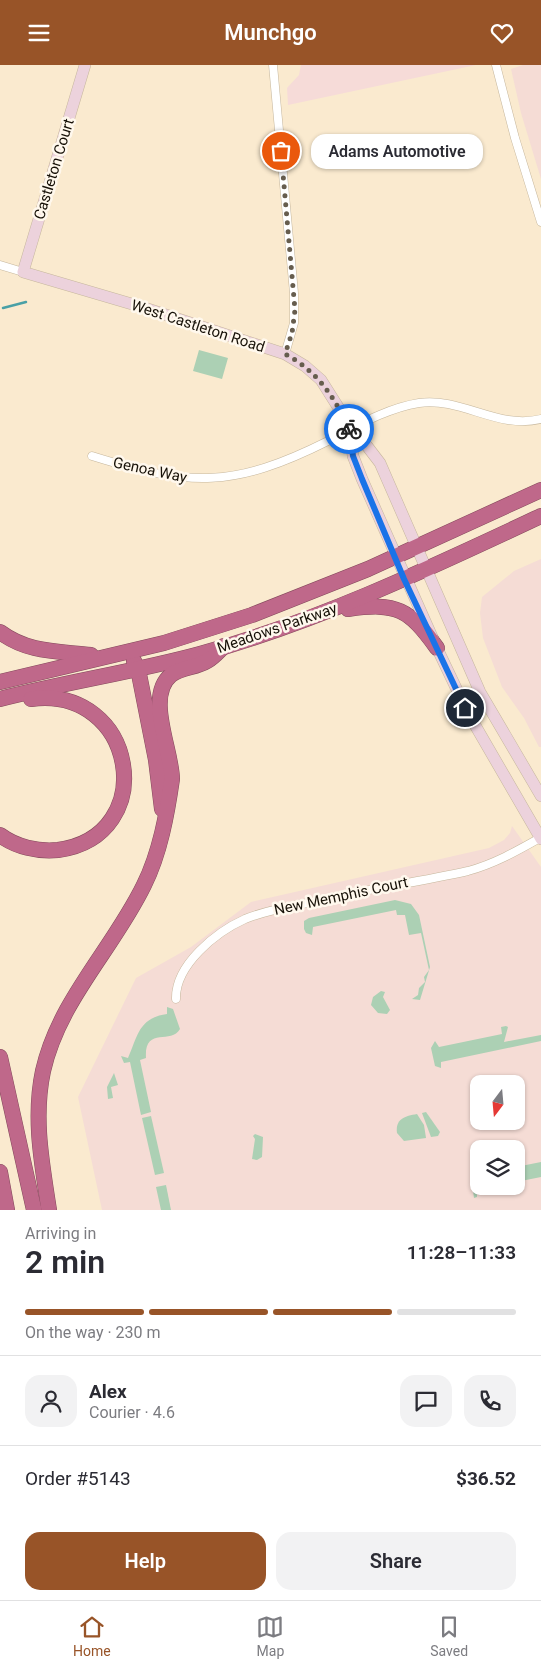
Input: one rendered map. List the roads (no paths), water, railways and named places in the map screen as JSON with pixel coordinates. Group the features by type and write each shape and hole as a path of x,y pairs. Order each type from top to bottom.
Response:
{"highway":[{"name":"Meadows Parkway","path":"0,682 164,643 252,615 395,557 541,490"},
{"name":"Meadows Parkway","path":"0,700 138,669 224,646 322,613 404,579 541,516"},
{"path":"322,613 367,606 393,608 414,619 437,648"},
{"path":"0,632 14,641 39,650 130,658 138,669 156,760 163,824"},
{"path":"49,1210 38,1129 40,1089 46,1061 66,1010 144,887 156,857 170,793 172,767 160,713 160,690 171,675 184,668 206,662 224,646"},
{"path":"0,700 50,699 69,702 89,711 104,724 120,747 125,769 125,780 120,804 97,834 67,849 41,850 15,844 0,835"},
{"path":"0,1057 34,1210"},
{"path":"0,1172 7,1210"}],"street":[{"name":"Castleton Court","path":"23,272 85,65"},
{"path":"273,65 294,301 294,323 285,354"},
{"path":"496,65 515,138 541,222"},
{"path":"0,265 23,272"},
{"name":"West Castleton Road","path":"23,272 142,307 285,354 305,366 321,380 338,405 350,430"},
{"path":"350,430 393,410 429,402 454,405 512,422 541,419"},
{"path":"350,430 371,450 380,463 480,692 541,796"},
{"path":"350,430 353,456 404,579 468,713 541,838"},
{"name":"Genoa Way","path":"92,456 163,475 195,479 223,478 275,466 350,430"},
{"name":"New Memphis Court","path":"176,999 179,980 190,961 230,928 243,920 312,901 469,870 509,856 541,838"}],"waterway":[{"path":"3,308 26,302"}],"place":[{"name":"Adams Automotive","path":"281,151"}]}
